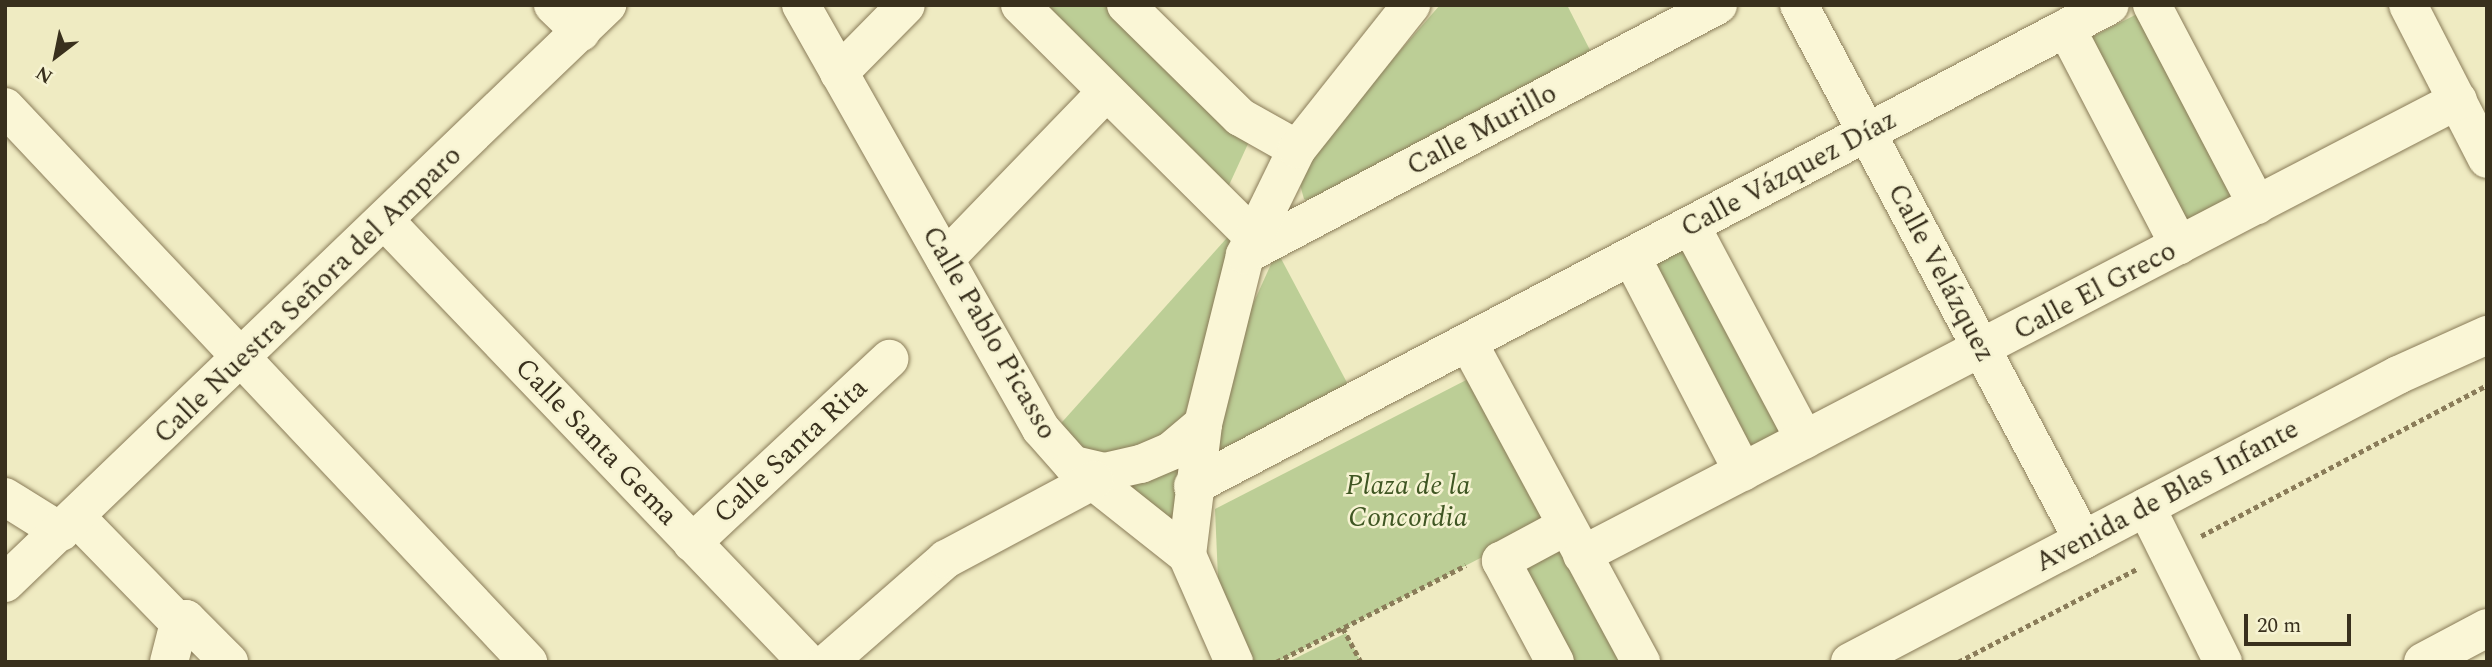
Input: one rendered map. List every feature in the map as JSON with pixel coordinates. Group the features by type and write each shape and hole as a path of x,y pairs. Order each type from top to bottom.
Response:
{"street":[{"path":"553,5 594,19"},
{"name":"Calle Pablo Picasso","path":"801,5 1041,429 1083,472 1187,555 1234,662"},
{"path":"839,73 906,5"},
{"path":"1020,5 1106,92 1250,246"},
{"path":"1126,5 1240,117 1297,149"},
{"path":"1187,555 1193,485 1203,424 1250,246 1297,149 1411,5"},
{"name":"Calle Murillo","path":"1250,246 1718,5"},
{"name":"Calle Velázquez","path":"1799,5 2083,540"},
{"name":"Calle Vázquez Díaz","path":"1193,485 1469,344 2110,5"},
{"path":"2152,5 2257,205"},
{"path":"2408,5 2470,106 2487,159"},
{"name":"Calle Nuestra Señora del Amparo","path":"5,583 594,19"},
{"path":"2066,28 2179,246"},
{"path":"945,259 1106,92"},
{"name":"Calle El Greco","path":"1555,662 1501,561 1574,540 1743,472 1983,352 2257,205 2470,106"},
{"path":"5,107 244,357 528,662"},
{"name":"Calle Santa Gema","path":"385,221 807,662"},
{"path":"1691,226 1805,440"},
{"path":"1632,258 1743,472"},
{"name":"Avenida de Blas Infante","path":"1850,662 2147,507 2487,335"},
{"path":"1469,344 1641,662"},
{"name":"Calle Santa Rita","path":"692,543 889,359"},
{"path":"828,662 946,559 1083,472 1105,472 1141,464 1171,451 1203,424"},
{"path":"5,497 69,524 179,623"},
{"path":"2147,507 2223,662"},
{"path":"169,662 179,623 187,619 229,662"},
{"path":"2423,662 2487,628"}],"path":[{"path":"1958,662 2487,385"},
{"path":"1276,662 1478,559"},
{"path":"1343,628 1361,662"}],"green space":[{"path":"1028,5 1117,5 1253,133 1224,196"},
{"path":"1440,5 1567,5 1591,52 1313,203 1304,199 1299,181 1324,138"},
{"path":"2143,11 2242,200 2182,231 2084,41"},
{"path":"1234,230 1183,423 1172,436 1088,461 1055,430"},
{"path":"1689,237 1795,437 1747,462 1643,261"},
{"path":"1277,251 1352,392 1216,452 1243,326"},
{"name":"Plaza de la Concordia","path":"1476,375 1551,522 1277,662 1252,662 1218,578 1215,509"},
{"path":"1181,458 1174,521 1123,480"},
{"path":"1562,536 1632,662 1565,662 1511,564"},
{"path":"1346,633 1361,662 1288,662"}]}
